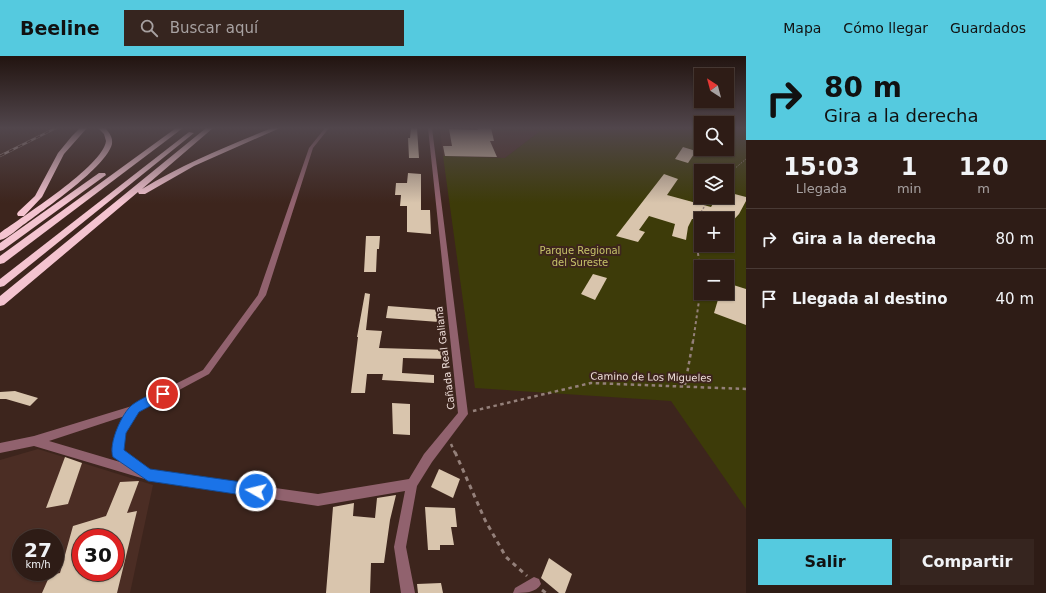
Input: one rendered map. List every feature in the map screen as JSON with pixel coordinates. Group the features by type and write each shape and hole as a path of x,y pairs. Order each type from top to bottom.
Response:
{"highway":[{"path":"0,234 38,197 61,153"},
{"path":"0,237 63,191 102,157 104,153"},
{"path":"0,248 133,153"},
{"path":"0,261 146,153"},
{"path":"0,284 165,153"},
{"path":"0,302 180,153"},
{"path":"103,216 176,172 216,153"}],"street":[{"path":"0,448 34,441 135,409 206,372 262,295 309,153"},
{"name":"Cañada Real Galiana","path":"408,593 400,546 412,484 428,458 463,414 433,153"},
{"path":"135,409 121,432 117,453 148,475"},
{"path":"34,441 148,475 318,500 412,484"},
{"path":"520,593 534,584"}],"path":[{"path":"734,169 746,159"},
{"path":"699,260 694,224 706,204"},
{"path":"685,385 699,300"},
{"name":"Camino de Los Migueles","path":"463,414 591,383 685,385 746,389"},
{"path":"447,434 485,520 506,557 534,584 546,593"}],"shaded area":[{"path":"443,153 511,153 505,158 443,156"},
{"path":"38,449 153,485 130,593 0,593 0,460"}],"green space":[{"name":"Parque Regional del Sureste","path":"511,153 694,153 694,156 734,156 734,153 746,153 746,509 671,401 475,388 443,156 505,158"}],"building":[{"path":"409,153 419,153 419,158 409,158"},
{"path":"444,153 495,153 497,157 445,156"},
{"path":"679,153 694,153 688,163 675,159"},
{"path":"408,173 421,174 421,210 430,210 431,234 407,232 407,206 400,206 401,195 395,195 396,183 407,183"},
{"path":"664,174 678,179 667,195 694,202 694,204 711,207 713,204 734,204 734,194 746,197 746,201 739,214 734,219 734,212 694,212 694,219 692,219 688,227 686,240 672,236 675,224 649,216 639,230 645,232 638,242 616,236"},
{"path":"366,236 380,236 379,249 377,249 376,272 364,272"},
{"path":"593,274 607,278 595,300 581,294"},
{"path":"734,285 746,289 746,325 714,313 718,300 734,300"},
{"path":"365,293 370,294 366,330 382,331 379,348 448,350 449,359 403,358 402,373 434,375 434,383 382,380 383,374 367,374 365,393 351,393 357,337"},
{"path":"388,306 439,310 439,322 386,318"},
{"path":"15,391 38,398 30,406 6,399 0,399 0,392"},
{"path":"392,403 410,404 410,435 393,434"},
{"path":"65,457 82,463 68,504 46,508"},
{"path":"439,469 460,479 453,498 431,487"},
{"path":"139,481 127,513 137,511 124,564 124,529 72,529 73,526 106,516 120,482"},
{"path":"396,495 390,520 384,563 371,563 370,593 326,593 333,507 354,503 353,516 375,518 377,498"},
{"path":"425,507 455,508 457,527 451,527 454,545 440,545 440,550 428,550"},
{"path":"72,530 72,581 120,581 117,593 42,593 47,581 64,581 64,559"},
{"path":"549,558 572,574 565,593 559,593 541,578"},
{"path":"441,583 443,593 418,593 417,584"}],"railway":[{"path":"0,156 6,153"}],"route":[{"path":"163,394 135,409 121,432 117,453 148,475 256,491"}]}
